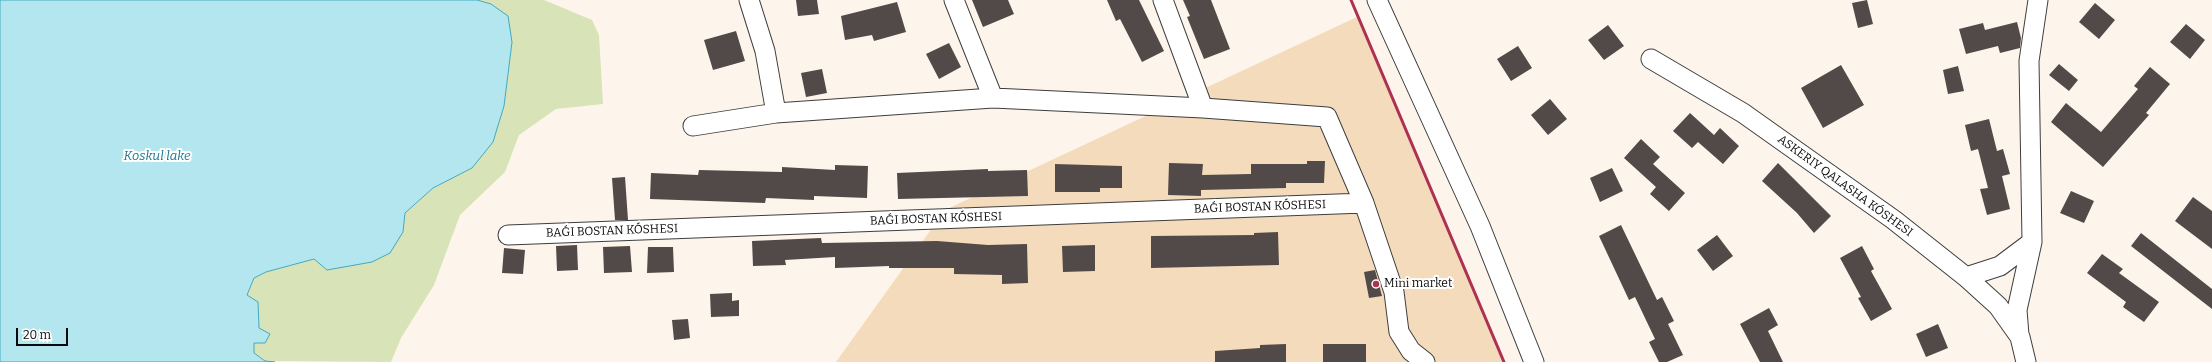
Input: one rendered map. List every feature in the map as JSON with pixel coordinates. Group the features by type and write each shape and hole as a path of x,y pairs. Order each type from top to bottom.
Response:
{"street":[{"path":"749,0 765,50 776,113"},
{"path":"954,0 993,98"},
{"path":"1163,0 1203,108"},
{"path":"1377,0 1480,226 1534,362"},
{"name":"ASKERIY QALASHA KÓSHESI","path":"2026,362 2020,337 2017,310 2032,242 2029,61 2038,0"},
{"name":"ASKERIY QALASHA KÓSHESI","path":"1651,59 1743,112 1894,220 1966,277 1998,306 2020,337"},
{"path":"693,126 776,113 993,98 1203,108 1327,117 1364,203 1394,292 1399,332 1414,358"},
{"path":"508,235 1364,203"},
{"path":"1966,277 2000,266 2032,242"}],"green space":[{"path":"477,0 544,0 592,20 599,35 603,104 556,109 519,135 505,172 460,215 434,285 401,338 391,362 265,361 254,353 254,343 259,328 259,317 247,295 254,278 266,272 403,232 405,213 433,188 472,168 504,106 512,42 491,4"}],"sand":[{"path":"1359,16 1504,362 836,362 945,210"}],"water":[{"name":"Koskul lake","path":"0,0 477,0 491,4 508,16 512,42 504,106 493,142 472,168 433,188 405,213 403,232 390,253 372,262 327,270 314,259 266,272 254,278 247,295 258,302 259,328 270,334 265,343 254,343 254,353 265,361 275,362 0,362"}],"building":[{"path":"796,0 817,0 819,14 798,16"},
{"path":"972,0 1008,0 1014,14 983,27"},
{"path":"1107,0 1139,0 1164,51 1142,62 1120,19 1116,21"},
{"path":"1183,0 1211,0 1230,49 1204,59 1187,17 1190,16"},
{"path":"1867,0 1873,24 1858,28 1852,3"},
{"path":"897,2 906,32 874,41 872,35 845,40 841,16"},
{"path":"2095,3 2115,20 2099,39 2079,22"},
{"path":"2017,22 2021,38 2020,48 2000,53 1998,46 1966,54 1959,29 1983,23 1985,30"},
{"path":"2186,24 2205,40 2190,59 2170,42"},
{"path":"1608,25 1624,46 1604,60 1588,40"},
{"path":"736,31 745,61 713,70 704,40"},
{"path":"949,43 961,67 939,79 926,54"},
{"path":"1518,46 1532,68 1511,81 1497,59"},
{"path":"2059,64 2078,80 2069,91 2049,75"},
{"path":"1841,65 1864,105 1823,128 1801,88"},
{"path":"1958,66 1964,91 1948,94 1943,70"},
{"path":"2150,67 2170,84 2146,113 2149,115 2103,167 2051,122 2066,103 2101,132 2138,89 2134,86"},
{"path":"822,69 827,93 806,97 801,73"},
{"path":"1550,99 1567,119 1548,135 1531,115"},
{"path":"1690,113 1714,135 1720,128 1739,146 1723,164 1698,142 1692,148 1673,131"},
{"path":"1989,119 1997,151 2003,149 2010,174 2002,176 2010,209 1987,215 1980,189 1988,188 1978,149 1971,151 1965,125"},
{"path":"1641,139 1660,157 1653,164 1685,193 1669,211 1650,194 1656,187 1624,158"},
{"path":"1307,161 1325,161 1324,183 1286,183 1286,188 1201,190 1201,196 1168,195 1169,163 1203,164 1202,175 1251,174 1251,164 1307,164"},
{"path":"1778,163 1831,216 1814,233 1797,213 1762,181"},
{"path":"1055,164 1122,166 1122,188 1100,188 1100,192 1055,192"},
{"path":"835,165 868,166 867,198 814,196 814,200 766,198 765,203 650,199 651,173 698,175 699,170 782,172 782,167 835,170"},
{"path":"1612,168 1623,191 1600,202 1590,178"},
{"path":"988,169 988,171 1027,170 1028,196 898,199 897,173"},
{"path":"625,177 628,220 615,220 612,178"},
{"path":"2071,191 2094,201 2084,223 2060,213"},
{"path":"2193,197 2212,211 2212,249 2175,221"},
{"path":"1621,225 1657,300 1662,297 1674,321 1668,324 1683,355 1667,362 1659,362 1649,342 1655,339 1635,297 1629,300 1599,236"},
{"path":"1278,232 1279,265 1151,268 1151,236 1254,235 1254,233"},
{"path":"2141,233 2212,289 2212,309 2131,246"},
{"path":"1717,235 1733,256 1713,271 1697,250"},
{"path":"821,238 822,243 937,241 988,245 1027,244 1028,283 1002,284 1002,275 954,274 954,268 889,268 889,266 835,268 835,257 785,260 786,265 753,266 752,241"},
{"path":"577,245 578,270 557,271 556,246"},
{"path":"1095,245 1095,271 1063,272 1062,246"},
{"path":"630,246 632,272 604,273 603,247"},
{"path":"1862,246 1874,269 1871,271 1892,309 1871,321 1858,298 1861,297 1840,258"},
{"path":"648,247 673,247 674,272 647,273"},
{"path":"504,248 525,250 523,274 502,273"},
{"path":"2102,254 2123,269 2119,273 2159,302 2144,322 2123,307 2126,302 2087,273"},
{"path":"1375,270 1382,296 1369,298 1364,272"},
{"path":"732,293 732,301 739,300 739,316 711,317 710,294"},
{"path":"1769,308 1778,325 1768,331 1783,362 1760,362 1740,324"},
{"path":"688,319 690,338 674,340 672,320"},
{"path":"1938,324 1948,348 1926,357 1916,334"},
{"path":"1286,344 1286,362 1215,362 1215,351 1260,348 1260,345"},
{"path":"1323,344 1366,344 1366,362 1323,362"}],"railway":[{"path":"1351,0 1504,362"}],"place":[{"name":"Mini market","path":"1376,284"}]}
